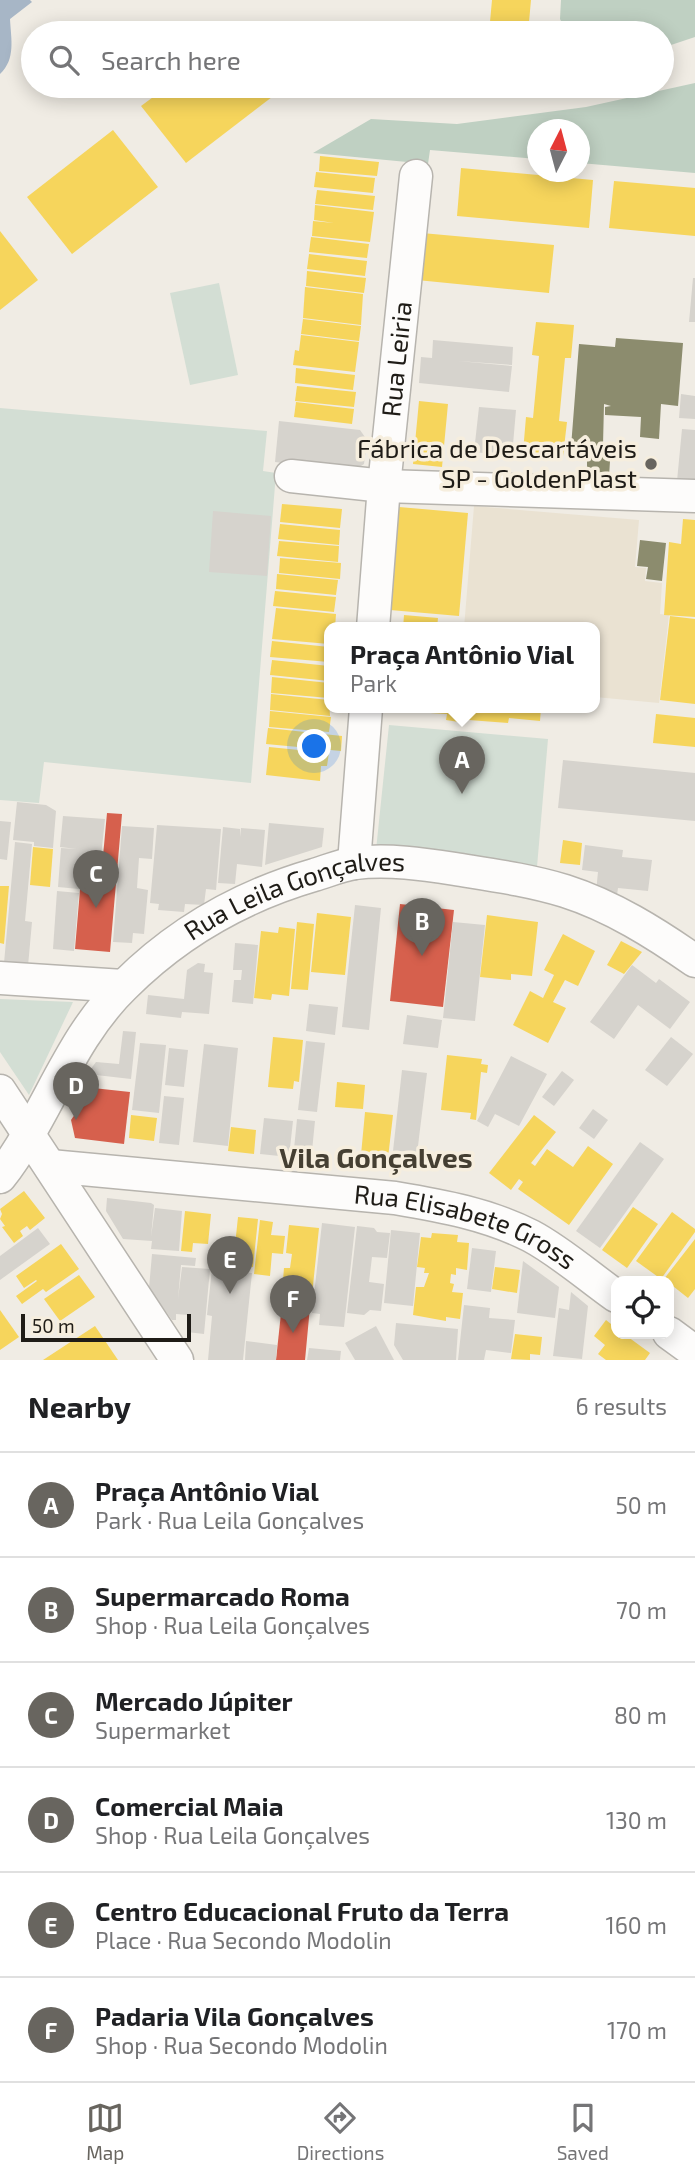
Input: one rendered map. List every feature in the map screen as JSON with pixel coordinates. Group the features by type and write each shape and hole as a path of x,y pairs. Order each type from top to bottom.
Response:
{"street":[{"name":"Rua Leiria","path":"373,622 384,485 416,176"},
{"path":"291,476 384,485 695,496"},
{"path":"354,863 366,713"},
{"name":"Rua Leila Gonçalves","path":"0,1177 29,1135 84,1033 123,986 173,944 223,910 288,883 354,863 402,863 513,878 565,891 618,913 695,961"},
{"path":"0,978 123,986"},
{"path":"0,1091 177,1360"},
{"name":"Rua Elisabete Gross","path":"50,1166 395,1198 446,1206 484,1216 533,1237 611,1292"},
{"path":"674,1337 695,1352"}],"shaded area":[{"path":"219,283 238,375 190,385 170,293"},
{"path":"0,408 267,431 263,471 276,473 251,783 44,762 39,803 0,800"},
{"path":"474,506 639,520 635,567 646,568 645,581 662,583 660,614 669,615 659,703 600,697 600,622 464,622"},
{"path":"389,725 548,739 537,867 376,850"},
{"path":"0,999 73,1002 29,1095 0,1052"}],"green space":[{"path":"561,0 695,0 695,37 674,44 674,21 560,19"},
{"path":"695,83 695,173 590,164 590,119 527,119 527,158 430,150 428,164 313,153 371,119 457,124 586,107 627,98 674,98 674,88"}],"water":[{"path":"0,0 32,2 10,19 10,55 0,74"}],"building: Homes":[{"path":"492,0 531,0 529,21 490,21"},
{"path":"152,98 271,98 186,163 141,106"},
{"path":"113,130 158,187 72,254 27,197"},
{"path":"320,156 379,162 377,176 319,171"},
{"path":"461,168 527,174 527,182 593,180 589,228 457,216"},
{"path":"316,172 375,178 373,193 314,187"},
{"path":"614,181 695,188 695,236 609,228"},
{"path":"317,190 375,196 373,210 315,204"},
{"path":"315,205 374,212 370,242 312,236 313,221 334,223 314,220"},
{"path":"0,231 38,280 0,310"},
{"path":"422,233 554,245 549,293 417,280"},
{"path":"311,237 369,244 367,258 309,252"},
{"path":"309,254 367,261 365,276 307,269"},
{"path":"307,271 366,278 364,293 306,286"},
{"path":"305,287 363,294 361,325 303,318"},
{"path":"303,319 361,326 359,341 301,334"},
{"path":"536,322 574,325 571,358 565,358 559,421 567,422 563,456 523,452 526,417 533,418 539,356 532,355"},
{"path":"301,335 359,342 355,372 293,365 295,350 299,351"},
{"path":"296,368 355,375 353,390 295,383"},
{"path":"297,386 356,392 354,407 295,401"},
{"path":"419,401 448,404 442,467 413,464"},
{"path":"296,402 354,409 352,424 294,417"},
{"path":"282,504 342,509 340,528 280,522"},
{"path":"399,507 468,513 459,616 390,610"},
{"path":"683,519 695,520 695,617 664,615 669,542 681,544"},
{"path":"280,524 340,530 339,545 278,539"},
{"path":"279,541 339,546 338,562 277,556"},
{"path":"280,558 341,563 340,579 279,573"},
{"path":"277,574 338,580 336,595 276,589"},
{"path":"275,591 336,597 334,612 273,606"},
{"path":"276,608 336,614 335,622 324,622 324,644 272,639"},
{"path":"404,615 438,618 438,622 403,622"},
{"path":"670,616 695,619 695,704 660,700"},
{"path":"272,641 324,646 324,662 270,657"},
{"path":"272,660 324,665 324,680 270,675"},
{"path":"272,677 324,682 324,698 271,693"},
{"path":"271,694 324,699 324,713 330,713 330,716 270,710"},
{"path":"270,711 331,717 329,732 269,727"},
{"path":"430,713 460,713 459,722 446,720 447,714"},
{"path":"470,713 541,713 540,721 509,718 508,723 469,720"},
{"path":"656,714 695,718 695,747 653,743"},
{"path":"268,728 342,736 341,751 266,744"},
{"path":"269,747 329,753 327,766 321,766 320,781 266,775"},
{"path":"563,840 582,843 580,865 560,863"},
{"path":"33,847 53,849 50,887 30,885"},
{"path":"0,886 9,886 4,944 0,943"},
{"path":"317,913 351,917 345,975 311,972"},
{"path":"487,915 538,922 532,976 511,974 511,980 480,977"},
{"path":"297,922 314,924 308,990 291,989"},
{"path":"279,927 295,929 289,996 272,994 271,1000 254,998 261,931 278,933"},
{"path":"563,934 595,951 578,986 565,980 553,1002 566,1008 548,1043 513,1025 530,991 543,998 554,975 544,970"},
{"path":"621,941 642,952 624,974 607,965"},
{"path":"273,1037 303,1040 299,1082 294,1081 293,1089 268,1087"},
{"path":"447,1055 482,1059 481,1064 488,1065 487,1073 481,1072 476,1120 470,1119 471,1113 441,1110"},
{"path":"337,1082 365,1085 363,1109 335,1107"},
{"path":"365,1112 393,1115 388,1158 361,1155"},
{"path":"131,1115 157,1118 154,1141 129,1138"},
{"path":"534,1115 556,1132 531,1163 535,1166 547,1149 573,1167 588,1146 613,1164 569,1225 518,1189 523,1182 519,1179 511,1190 489,1173"},
{"path":"231,1127 256,1130 254,1154 228,1151"},
{"path":"24,1191 45,1218 30,1230 27,1226 20,1231 23,1236 14,1243 2,1227 5,1226 0,1219 0,1209"},
{"path":"633,1207 658,1224 627,1268 602,1250"},
{"path":"185,1211 211,1214 208,1244 193,1243 192,1252 181,1251"},
{"path":"672,1212 695,1229 663,1276 657,1276 636,1261"},
{"path":"238,1217 258,1219 253,1267 214,1263 216,1243 235,1245"},
{"path":"260,1220 273,1222 271,1235 285,1236 283,1254 272,1253 270,1276 254,1274"},
{"path":"289,1225 319,1228 312,1295 282,1292 284,1268 290,1268 292,1254 286,1253"},
{"path":"432,1233 458,1235 457,1242 469,1243 467,1270 456,1268 456,1275 451,1274 450,1283 454,1284 452,1292 463,1293 460,1319 446,1317 446,1321 413,1315 416,1287 424,1287 429,1273 424,1273 425,1268 417,1267 421,1237 431,1238"},
{"path":"695,1239 695,1289 688,1298 674,1287 674,1276 666,1276"},
{"path":"61,1244 79,1269 46,1292 43,1289 22,1304 16,1296 37,1281 24,1288 16,1276"},
{"path":"495,1267 520,1270 517,1293 492,1289"},
{"path":"79,1275 95,1297 60,1321 44,1299"},
{"path":"0,1310 19,1337 0,1350"},
{"path":"606,1320 611,1324 611,1339 631,1339 650,1353 645,1360 606,1360 598,1354 605,1345 594,1336"},
{"path":"95,1326 118,1360 43,1360"},
{"path":"515,1334 542,1337 540,1355 530,1354 530,1360 511,1359"}],"building: Shops":[{"path":"107,813 122,814 110,952 75,949 82,866 102,867"},
{"path":"400,904 454,910 443,1007 390,1001"},
{"path":"93,1088 130,1092 124,1144 75,1138 71,1120"},
{"path":"282,1304 310,1307 305,1360 276,1360"}],"building: Industry":[{"path":"616,338 683,343 678,406 661,404 659,439 640,437 641,417 605,415 605,407 611,406 604,404 603,445 611,445 609,477 587,475 587,448 571,447 579,344 615,347"},
{"path":"640,540 666,543 662,581 646,579 648,567 637,566"}],"building: Other":[{"path":"693,278 695,322 689,322"},
{"path":"433,340 513,347 512,365 458,361 512,366 509,392 419,383 421,357 432,358"},
{"path":"681,394 695,396 695,419 679,418"},
{"path":"479,407 516,410 512,456 474,452"},
{"path":"279,421 360,430 367,440 364,464 353,471 275,462"},
{"path":"682,429 695,430 695,483 677,481"},
{"path":"213,511 271,516 267,576 209,572"},
{"path":"563,760 695,773 695,821 558,808"},
{"path":"17,802 46,805 56,811 53,848 34,846 34,842 13,840"},
{"path":"63,816 105,819 100,866 81,865 79,889 58,887 61,848 77,849 60,847"},
{"path":"0,821 11,822 7,860 0,859"},
{"path":"269,823 324,828 322,847 265,865"},
{"path":"157,825 221,829 216,890 206,889 204,905 185,904 184,912 158,910 159,904 150,903"},
{"path":"122,826 154,828 152,859 139,858 137,888 148,890 144,934 133,933 132,943 113,942"},
{"path":"223,827 240,829 240,837 241,828 265,830 262,867 237,864 235,884 218,883"},
{"path":"15,842 32,844 25,921 32,922 28,966 4,963"},
{"path":"585,845 623,850 622,857 652,860 648,891 618,888 617,895 596,892 598,872 582,870"},
{"path":"57,891 79,893 74,951 53,949"},
{"path":"355,905 381,908 369,1030 342,1027"},
{"path":"453,922 485,925 475,1021 443,1018"},
{"path":"235,943 258,945 253,1004 232,1002 234,980 241,980 242,970 233,970"},
{"path":"198,963 205,964 204,972 213,973 209,1014 182,1012 181,1018 146,1014 148,995 184,999 187,970"},
{"path":"632,965 656,983 659,979 690,1002 670,1029 638,1005 614,1039 590,1022"},
{"path":"309,1004 338,1007 335,1035 306,1031"},
{"path":"407,1015 442,1020 438,1048 403,1044"},
{"path":"123,1031 136,1032 131,1079 87,1074 96,1062 119,1064"},
{"path":"671,1037 693,1054 667,1086 645,1070"},
{"path":"306,1041 325,1043 317,1112 298,1110"},
{"path":"140,1043 166,1045 159,1113 132,1110"},
{"path":"204,1044 238,1048 228,1146 193,1142"},
{"path":"169,1048 188,1050 184,1087 165,1085"},
{"path":"511,1056 547,1074 519,1126 495,1114 488,1127 477,1121"},
{"path":"402,1070 427,1073 416,1162 392,1160"},
{"path":"562,1071 574,1080 554,1106 542,1097"},
{"path":"164,1096 184,1098 179,1145 159,1143"},
{"path":"593,1109 608,1120 594,1139 579,1128"},
{"path":"264,1118 293,1121 289,1157 260,1154"},
{"path":"297,1119 315,1121 311,1161 293,1159"},
{"path":"640,1142 664,1159 600,1248 576,1231"},
{"path":"107,1198 154,1205 151,1237 155,1208 182,1211 179,1251 151,1249 152,1241 123,1239 106,1211"},
{"path":"322,1223 355,1227 344,1327 319,1325 320,1314 312,1313"},
{"path":"357,1226 390,1233 387,1258 372,1257 369,1282 384,1284 381,1311 370,1310 364,1315 347,1313"},
{"path":"38,1228 50,1244 0,1280 0,1256"},
{"path":"391,1230 420,1233 413,1306 384,1303"},
{"path":"472,1248 496,1251 491,1292 467,1289"},
{"path":"152,1254 196,1258 195,1266 181,1265 178,1299 182,1267 210,1269 204,1334 187,1332 189,1315 176,1314 176,1320 172,1320 149,1288"},
{"path":"523,1261 559,1287 555,1318 517,1313"},
{"path":"212,1269 252,1273 243,1360 208,1360 212,1316 207,1315"},
{"path":"571,1292 588,1306 582,1359 553,1356 559,1308 569,1310"},
{"path":"464,1305 490,1308 489,1318 515,1320 511,1353 486,1350 484,1360 458,1360"},
{"path":"396,1323 458,1329 456,1360 403,1360 394,1345"},
{"path":"376,1326 394,1360 355,1360 345,1343"},
{"path":"246,1341 277,1345 276,1360 245,1360"},
{"path":"309,1348 341,1351 340,1360 307,1360"}],"place":[{"name":"Fábrica de Descartáveis SP - GoldenPlast","path":"651,464"},
{"name":"Praça Antônio Vial","path":"462,794"},
{"name":"Mercado Júpiter","path":"96,908"},
{"name":"Supermarcado Roma","path":"422,956"},
{"name":"Comercial Maia","path":"76,1120"},
{"name":"Centro Educacional Fruto da Terra","path":"230,1294"},
{"name":"Padaria Vila Gonçalves","path":"293,1333"}],"district":[{"name":"Vila Gonçalves","path":"376,1158"}]}
